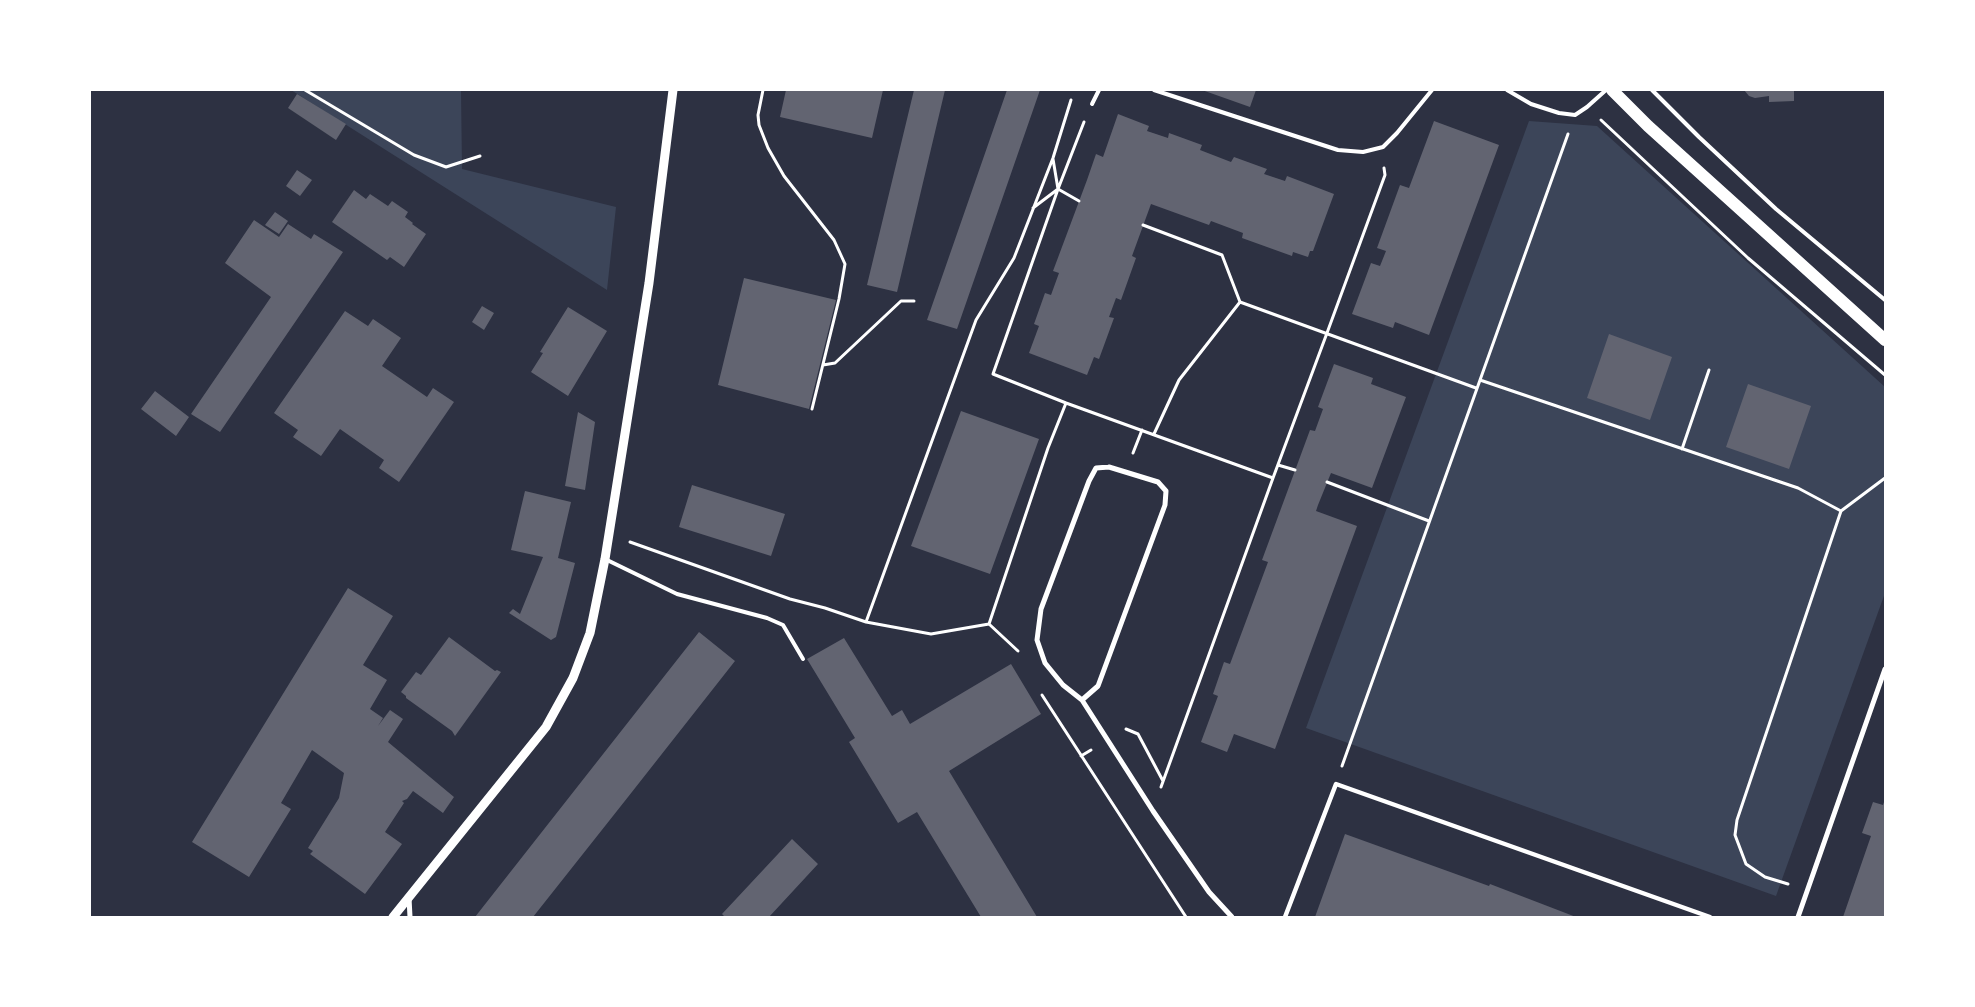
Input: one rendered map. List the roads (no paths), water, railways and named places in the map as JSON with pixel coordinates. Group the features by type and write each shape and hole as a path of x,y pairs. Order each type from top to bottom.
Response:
{"main road":[{"path":"1612,90 1648,126 1885,340"}],"street":[{"path":"392,917 550,721 573,678 590,633 605,559 649,283 673,90"},
{"path":"1082,700 1098,686 1165,505 1166,491 1158,482 1109,466 1096,468 1089,481 1041,609 1037,640 1046,663 1063,685 1082,700 1153,811 1208,892 1232,917"},
{"path":"1798,917 1885,669"},
{"path":"1285,917 1336,784 1710,917"},
{"path":"409,897 410,917"}],"lane":[{"path":"1092,104 1099,90"},
{"path":"1154,90 1338,150 1363,152 1383,147 1432,90"},
{"path":"1507,90 1531,104 1559,113 1575,115 1588,107 1606,90"},
{"path":"1652,90 1776,209 1885,300"},
{"path":"605,559 677,594 766,618 784,625 803,660"}]}
